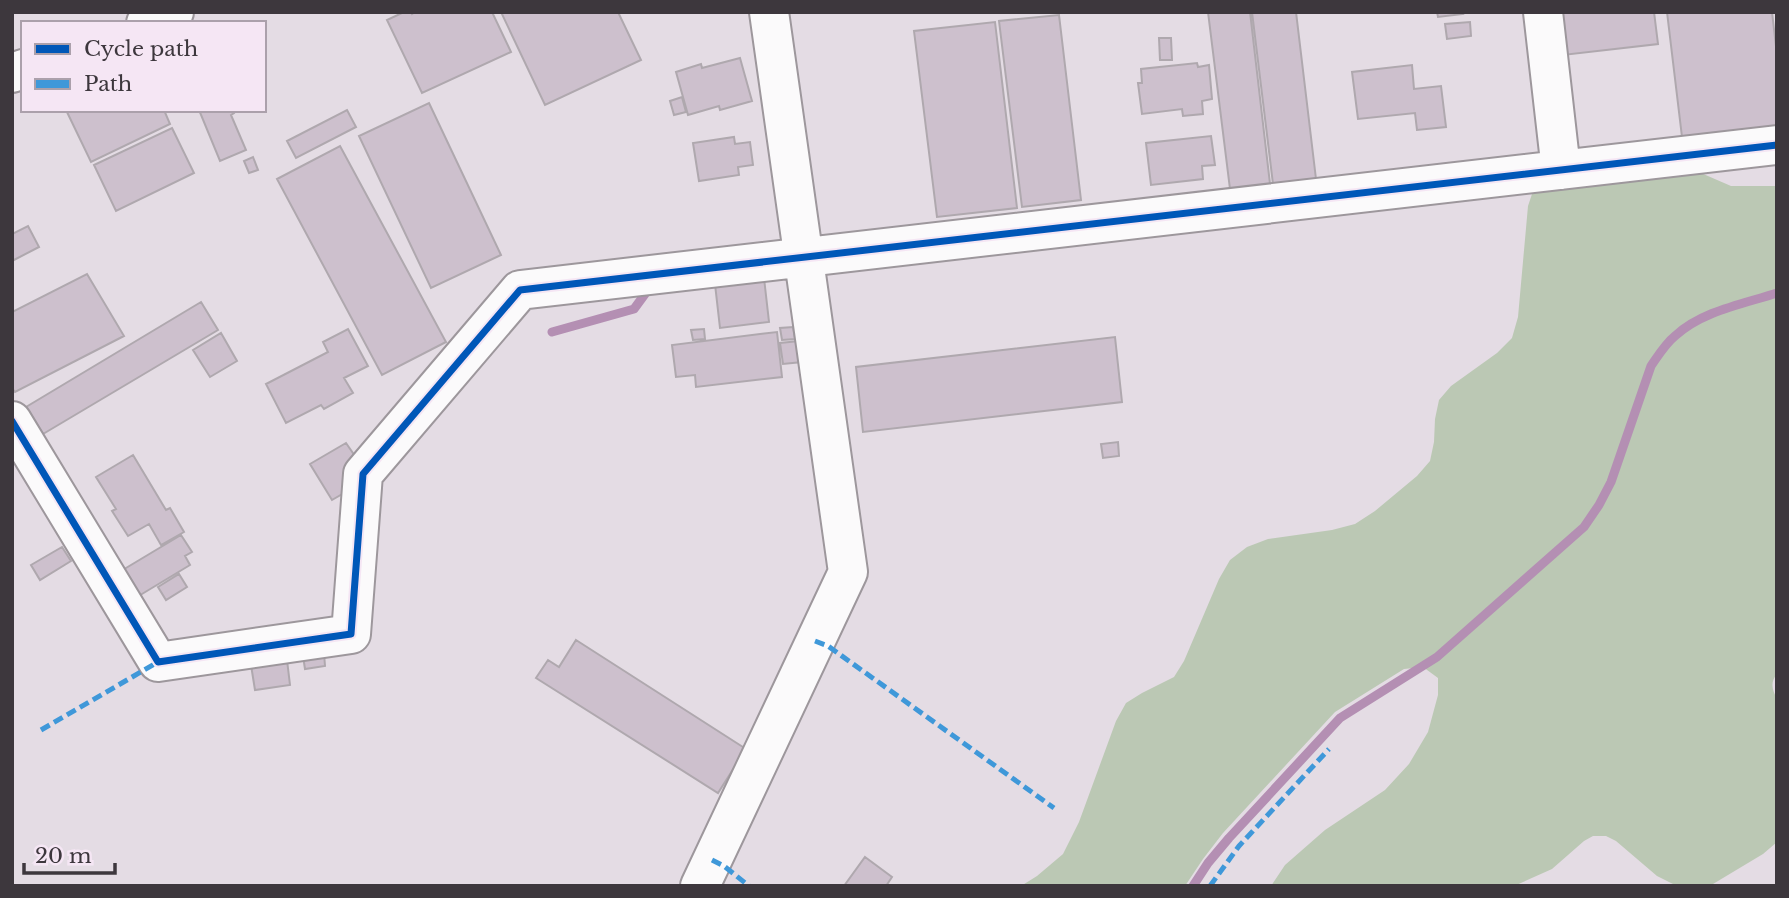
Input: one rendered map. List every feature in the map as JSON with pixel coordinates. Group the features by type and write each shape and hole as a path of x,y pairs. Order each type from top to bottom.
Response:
{"street":[{"path":"151,21 174,12"},
{"path":"699,886 848,572 769,12"},
{"path":"1542,12 1561,170"},
{"path":"12,421 158,662 351,634 363,474 520,290 1777,145"}],"green space":[{"path":"1687,169 1731,186 1777,186 1777,674 1772,686 1777,699 1777,842 1763,854 1706,886 1675,885 1657,876 1616,841 1606,836 1593,836 1552,869 1514,886 1271,886 1285,865 1325,830 1385,790 1409,764 1428,732 1438,695 1438,678 1423,667 1404,669 1335,712 1223,833 1185,886 1021,886 1063,854 1079,822 1116,721 1126,703 1174,677 1184,661 1219,579 1230,560 1247,547 1268,539 1355,524 1417,476 1430,461 1439,400 1451,386 1497,353 1512,338 1518,317 1528,206 1532,194 1541,186"}],"building":[{"path":"404,12 492,12 511,52 422,93 387,20"},
{"path":"501,12 618,12 641,60 545,105"},
{"path":"1208,12 1250,12 1270,184 1230,189"},
{"path":"1252,12 1296,12 1316,179 1273,184"},
{"path":"1437,12 1462,12 1463,14 1438,17"},
{"path":"1558,12 1654,12 1658,44 1563,55"},
{"path":"1667,12 1772,12 1777,55 1777,126 1682,137"},
{"path":"1059,15 1081,200 1022,207 999,21"},
{"path":"995,22 1017,208 937,217 914,31"},
{"path":"1470,22 1471,36 1447,39 1445,24"},
{"path":"1159,38 1171,38 1172,60 1160,60"},
{"path":"740,58 752,101 720,110 719,106 688,115 676,72 701,64 702,68"},
{"path":"1197,63 1198,67 1209,65 1212,99 1202,101 1203,114 1183,116 1182,109 1142,114 1138,83 1142,83 1141,69"},
{"path":"1412,65 1414,89 1441,86 1446,127 1417,130 1415,113 1358,119 1352,72"},
{"path":"682,97 686,112 674,115 670,101"},
{"path":"429,103 501,255 431,288 359,136"},
{"path":"347,110 356,127 296,158 287,141"},
{"path":"67,112 165,112 170,124 91,162"},
{"path":"200,112 234,112 231,115 246,150 220,161"},
{"path":"172,128 194,173 116,211 94,165"},
{"path":"1211,136 1215,165 1202,166 1203,179 1151,185 1146,143"},
{"path":"734,137 735,144 750,142 753,165 738,167 739,175 699,181 693,143"},
{"path":"340,146 446,342 382,375 277,179"},
{"path":"253,157 258,170 249,173 244,161"},
{"path":"28,226 39,247 12,261 12,234"},
{"path":"87,274 124,336 15,392 12,388 12,312"},
{"path":"764,278 769,322 720,328 715,284"},
{"path":"201,302 218,330 43,434 26,407"},
{"path":"793,327 795,339 782,340 780,328"},
{"path":"348,329 368,366 344,378 353,393 324,409 321,405 286,423 266,384 328,352 323,342"},
{"path":"704,329 705,339 693,340 691,330"},
{"path":"777,332 782,377 696,387 695,375 676,377 672,345"},
{"path":"221,333 237,361 210,377 193,350"},
{"path":"1115,337 1122,402 863,432 856,367"},
{"path":"799,341 802,362 783,364 780,343"},
{"path":"1118,442 1119,456 1103,458 1101,444"},
{"path":"346,443 357,459 349,490 332,500 310,464"},
{"path":"133,455 166,510 170,508 184,532 161,545 149,524 128,536 112,511 116,509 96,477"},
{"path":"181,535 192,552 185,556 190,565 137,597 121,571"},
{"path":"62,547 71,561 40,580 31,565"},
{"path":"179,574 187,587 166,600 158,587"},
{"path":"576,640 746,749 718,793 536,678 548,660 559,667"},
{"path":"324,653 325,666 305,669 303,656"},
{"path":"287,660 290,685 255,690 251,665"},
{"path":"865,857 892,877 886,886 844,886"}],"waterway":[{"path":"1193,886 1229,838 1340,718 1437,657 1584,527 1611,482 1651,366 1671,339 1710,314 1777,293"},
{"path":"552,332 634,309 645,294"}],"marked path":[{"path":"815,641 828,646 1054,808"},
{"path":"41,730 158,662"},
{"path":"1210,886 1239,846 1329,749"},
{"path":"712,860 749,886"}],"cycle path":[{"path":"12,421 158,662 351,634 363,474 520,290 1777,145"}]}
